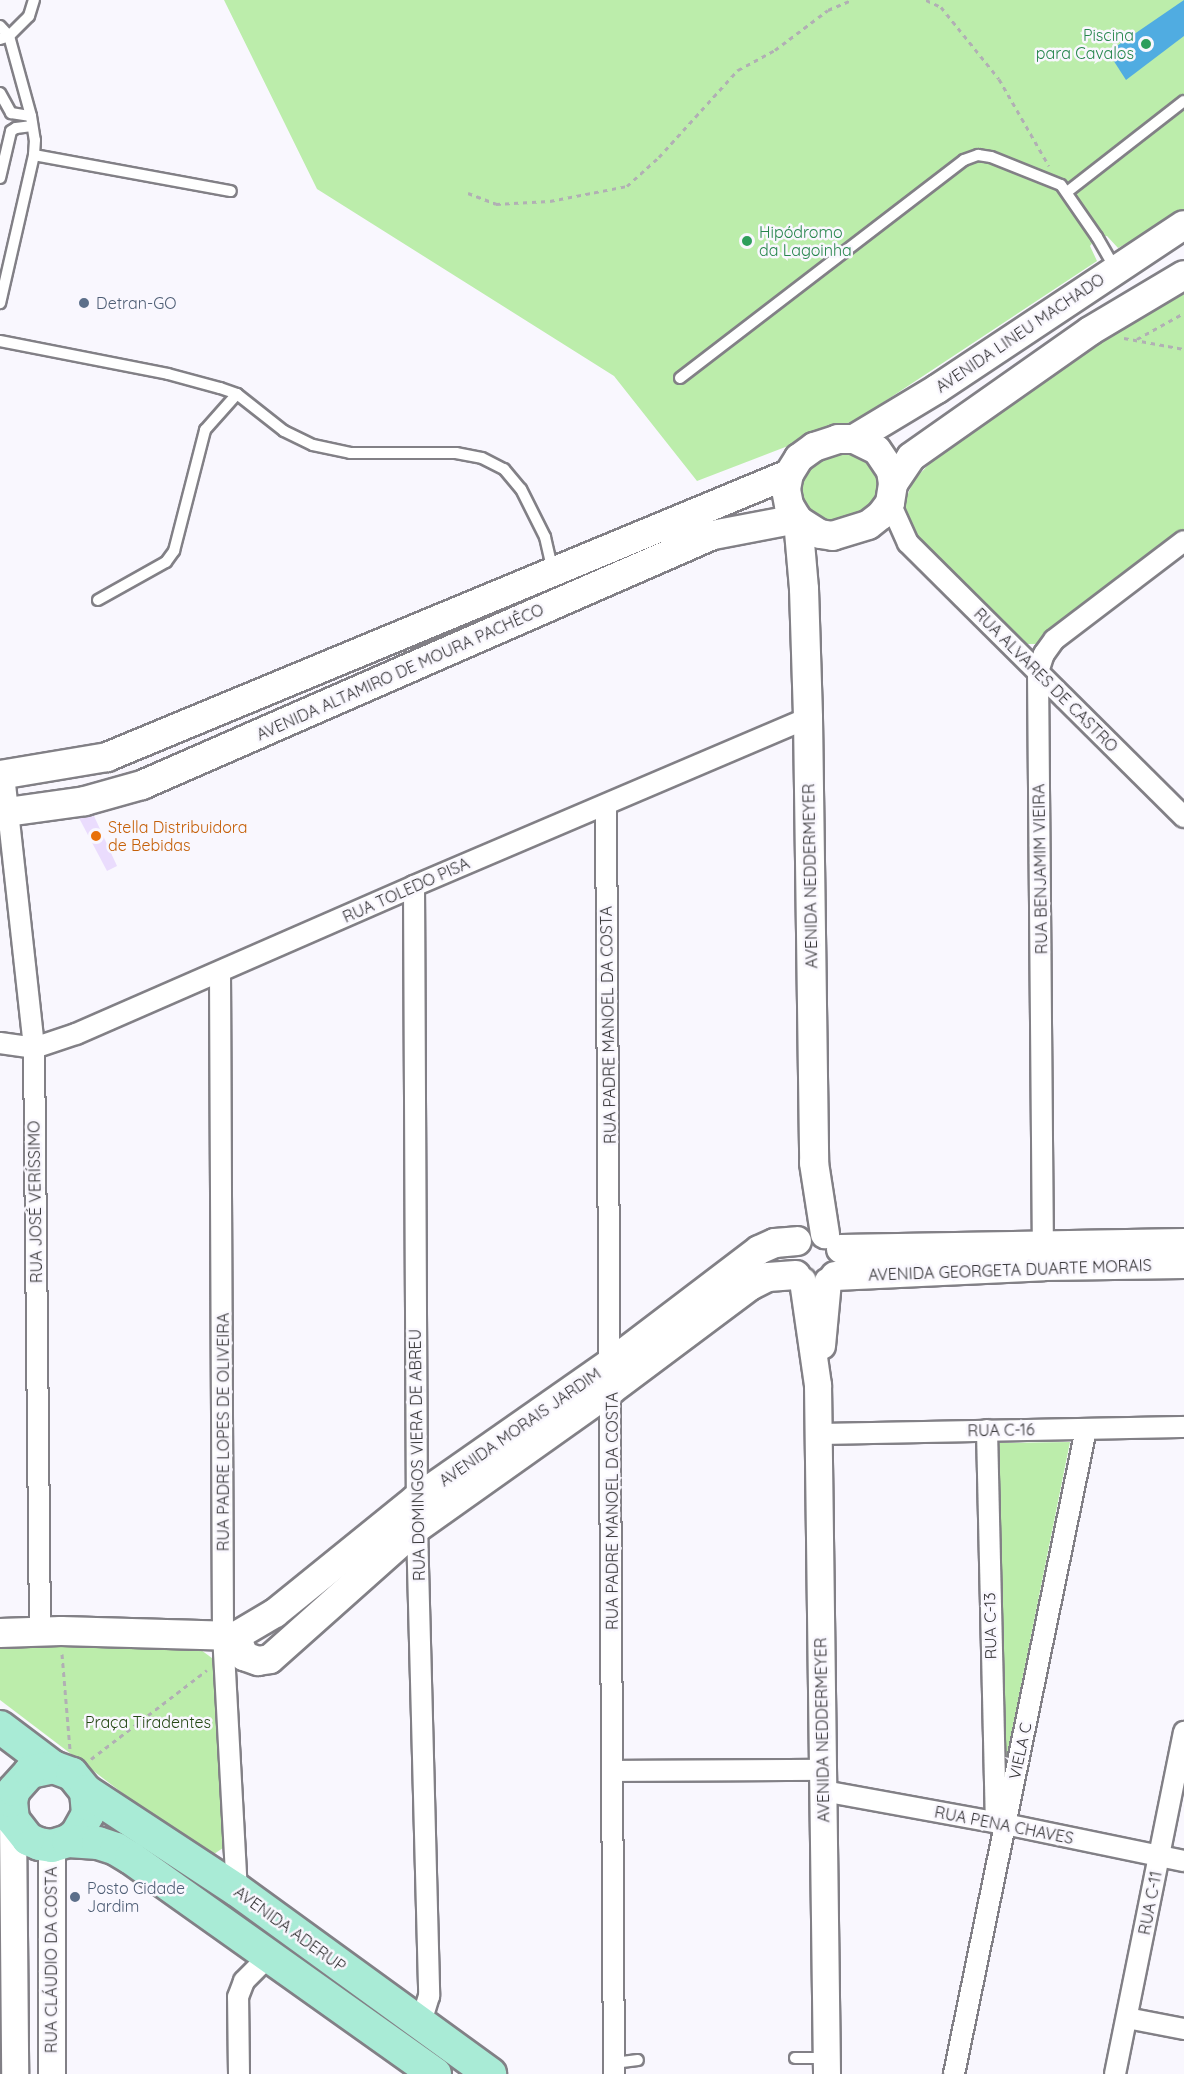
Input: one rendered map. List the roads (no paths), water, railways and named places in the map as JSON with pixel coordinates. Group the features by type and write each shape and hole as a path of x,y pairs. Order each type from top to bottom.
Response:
{"main road":[{"name":"AVENIDA LINEU MACHADO","path":"854,439 937,389 1184,225"},
{"path":"1115,269 1132,303"},
{"path":"892,493 891,471 877,450 854,439 838,440 814,447 799,458 789,474 786,489 789,505 797,519 820,534 833,536 868,525 880,515 892,493 911,457 1132,303 1184,275"},
{"name":"AVENIDA ALTAMIRO DE MOURA PACHÊCO","path":"2,775 107,757 789,474"},
{"name":"AVENIDA ALTAMIRO DE MOURA PACHÊCO","path":"4,813 85,801 142,785 713,535 797,519"},
{"name":"AVENIDA NEDDERMEYER","path":"797,519 804,589 808,718 817,1240"},
{"name":"AVENIDA NEDDERMEYER","path":"804,589 816,559 833,536"},
{"path":"817,1240 842,1263 816,1278 790,1254 817,1240"},
{"name":"AVENIDA GEORGETA DUARTE MORAIS","path":"817,1240 1043,1256"},
{"name":"AVENIDA MORAIS JARDIM","path":"816,1278 768,1277 750,1286 611,1376 417,1499 275,1613 234,1638 244,1656 258,1661 270,1659 283,1651 417,1528 611,1376 759,1250 775,1243 817,1240"},
{"name":"AVENIDA GEORGETA DUARTE MORAIS","path":"816,1278 1043,1256 1145,1254 1184,1243"},
{"name":"AVENIDA GEORGETA DUARTE MORAIS","path":"1145,1254 1184,1264"},
{"path":"0,1633 50,1631 234,1638"},
{"name":"AVENIDA ADERUP","path":"0,1727 237,1890 486,2071"},
{"name":"AVENIDA ADERUP","path":"0,1772 12,1811 28,1839 60,1843 98,1843 116,1849 437,2074"},
{"path":"12,1811 20,1780 30,1772 70,1777 88,1814 77,1834 60,1843"},
{"path":"384,2036 411,2035 421,2024"},
{"path":"437,2074 446,2067 452,2066 486,2071"}],"street":[{"name":"RUA ALVARES DE CASTRO","path":"892,493 908,543"},
{"name":"RUA ALVARES DE CASTRO","path":"868,525 908,543 1184,817"},
{"name":"RUA BENJAMIM VIEIRA","path":"1043,1256 1038,672 1044,654 1054,640 1184,541"},
{"name":"RUA TOLEDO PISA","path":"0,1043 34,1048 76,1034 414,886 808,718"},
{"name":"RUA JOSÉ VERÍSSIMO","path":"2,775 4,813 34,1048 50,1631"},
{"name":"RUA PADRE MANOEL DA COSTA","path":"606,805 614,1771 614,2069"},
{"name":"RUA DOMINGOS VIERA DE ABREU","path":"414,886 417,1528 429,1996 421,2024"},
{"name":"RUA PADRE LOPES DE OLIVEIRA","path":"220,972 237,1890"},
{"name":"AVENIDA NEDDERMEYER","path":"816,1278 827,2066"},
{"name":"RUA C-16","path":"818,1434 1184,1427"},
{"name":"VIELA C","path":"954,2074 1000,1823 1086,1429"},
{"name":"RUA C-13","path":"987,1430 1000,1823"},
{"name":"RUA C-11","path":"1115,2074 1184,1731"},
{"name":"RUA PENA CHAVES","path":"614,1771 823,1781 1000,1823 1184,1861"},
{"path":"12,1811 6,1921 15,2074"},
{"name":"RUA CLÁUDIO DA COSTA","path":"52,2074 60,1843"},
{"path":"239,2074 238,1996 244,1981 270,1955"},
{"path":"1127,2018 1184,2029"}],"lane":[{"path":"4,38 29,16 34,0"},
{"path":"0,26 32,121 34,155 0,303"},
{"path":"0,93 11,113 32,121"},
{"path":"1064,188 1184,101"},
{"path":"0,178 12,131 32,121"},
{"path":"34,155 231,191"},
{"path":"680,378 964,159 978,155 991,157 1064,188 1115,269"},
{"path":"0,341 168,374 237,394 284,431 313,445 350,453 456,453 482,458 504,469 521,489 545,537 553,571"},
{"path":"98,600 166,562 174,551 205,430 237,394"},
{"path":"795,2058 827,2066"},
{"path":"614,2069 638,2060"}],"water":[{"name":"Piscina para Cavalos","path":"1184,0 1184,36 1126,80 1108,52"}],"place":[{"name":"Piscina para Cavalos","path":"1146,44"},
{"name":"Hipódromo da Lagoinha","path":"747,241"},
{"name":"Detran-GO","path":"84,303"},
{"name":"Stella Distribuidora de Bebidas","path":"96,836"},
{"name":"Posto Cidade Jardim","path":"75,1897"}],"park label":[{"name":"Praça Tiradentes","path":"148,1722"}]}
